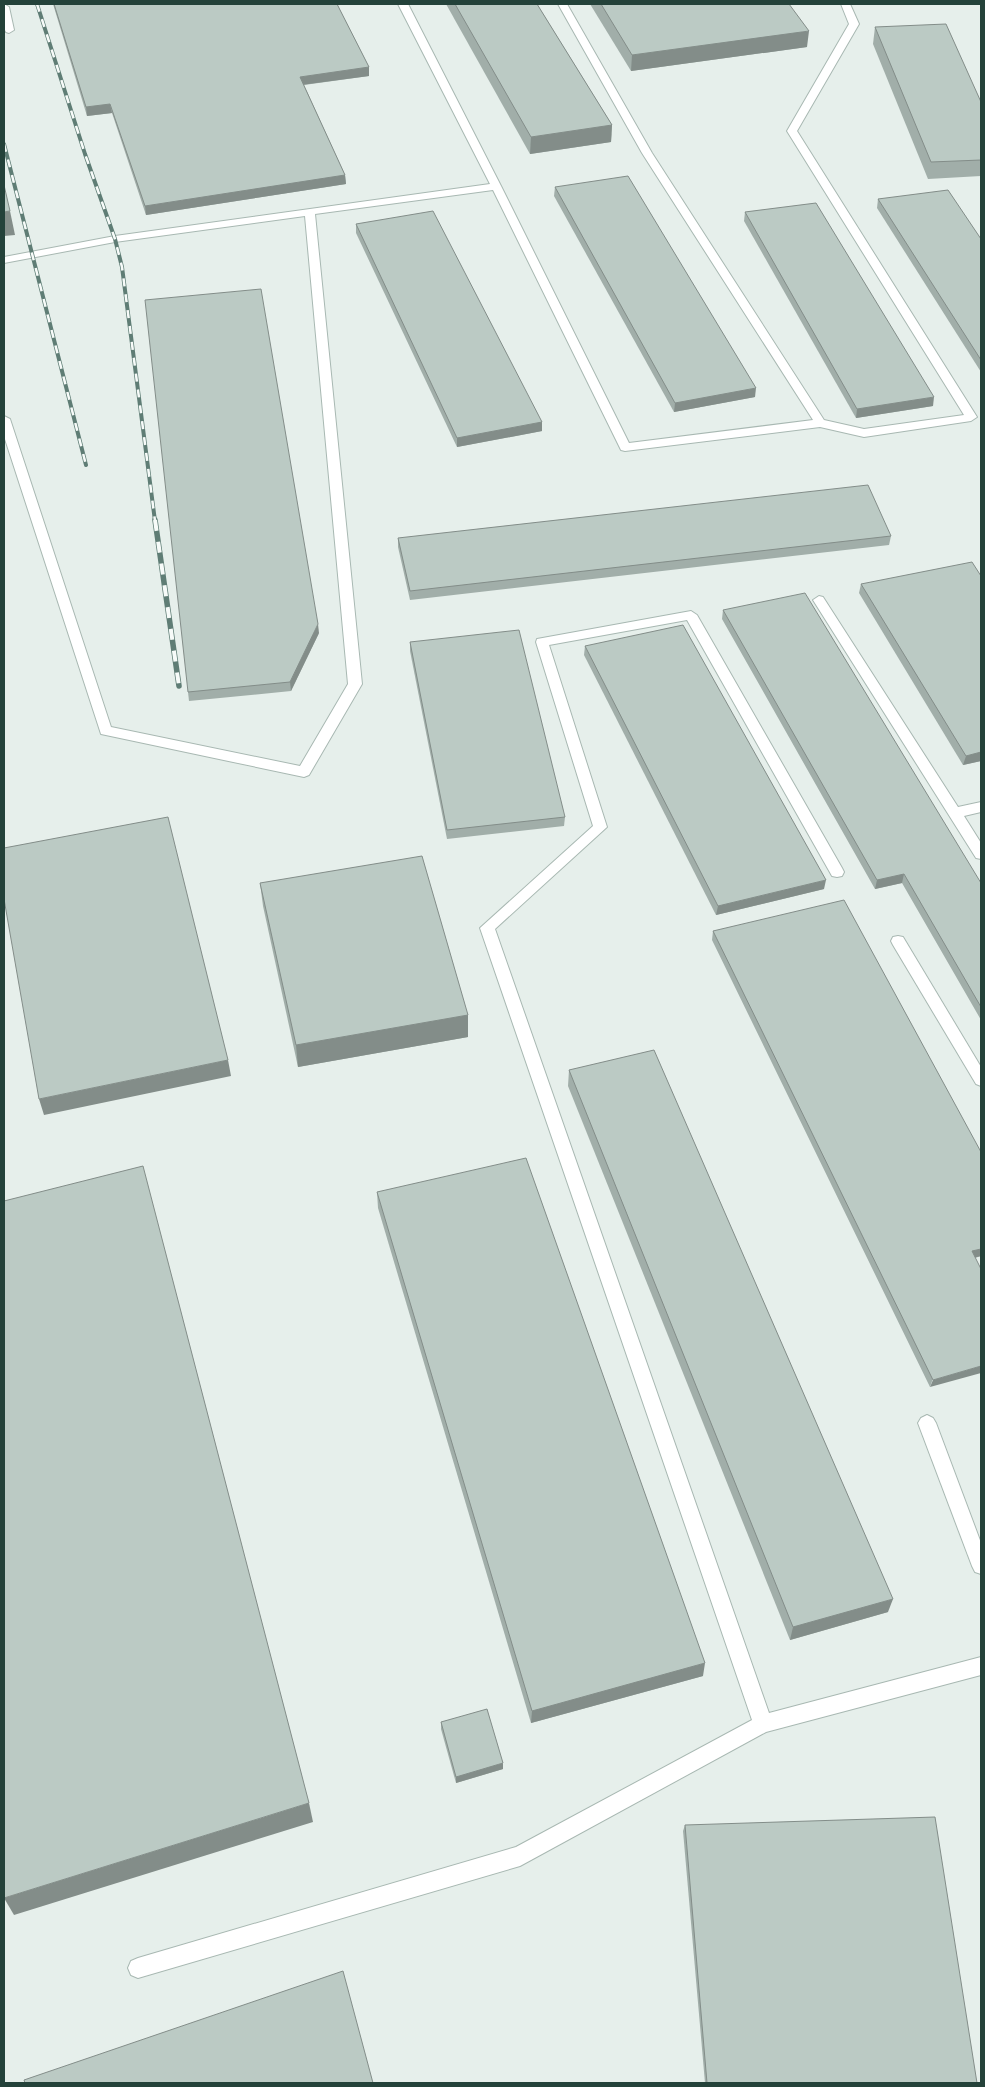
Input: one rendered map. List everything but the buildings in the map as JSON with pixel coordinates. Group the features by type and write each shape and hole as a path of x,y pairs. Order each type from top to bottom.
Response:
{"lane":[{"path":"403,4 496,186 624,447 820,423 864,433 971,417 792,131 854,24 846,4"},
{"path":"562,4 647,153 820,423"},
{"path":"4,7 9,30"},
{"path":"4,260 115,239 496,186"},
{"path":"4,419 106,731 304,772 355,684 310,212"},
{"path":"819,600 981,854"},
{"path":"763,1724 487,928 600,827 542,642 691,615 837,872"},
{"path":"956,813 981,807"},
{"path":"898,941 981,1080"},
{"path":"927,1423 981,1566"},
{"path":"138,1968 520,1856 763,1724 981,1666"}],"railway":[{"path":"37,4 85,154 115,239 122,267 155,521"},
{"path":"4,144 86,465"},
{"path":"155,520 179,686"}]}
